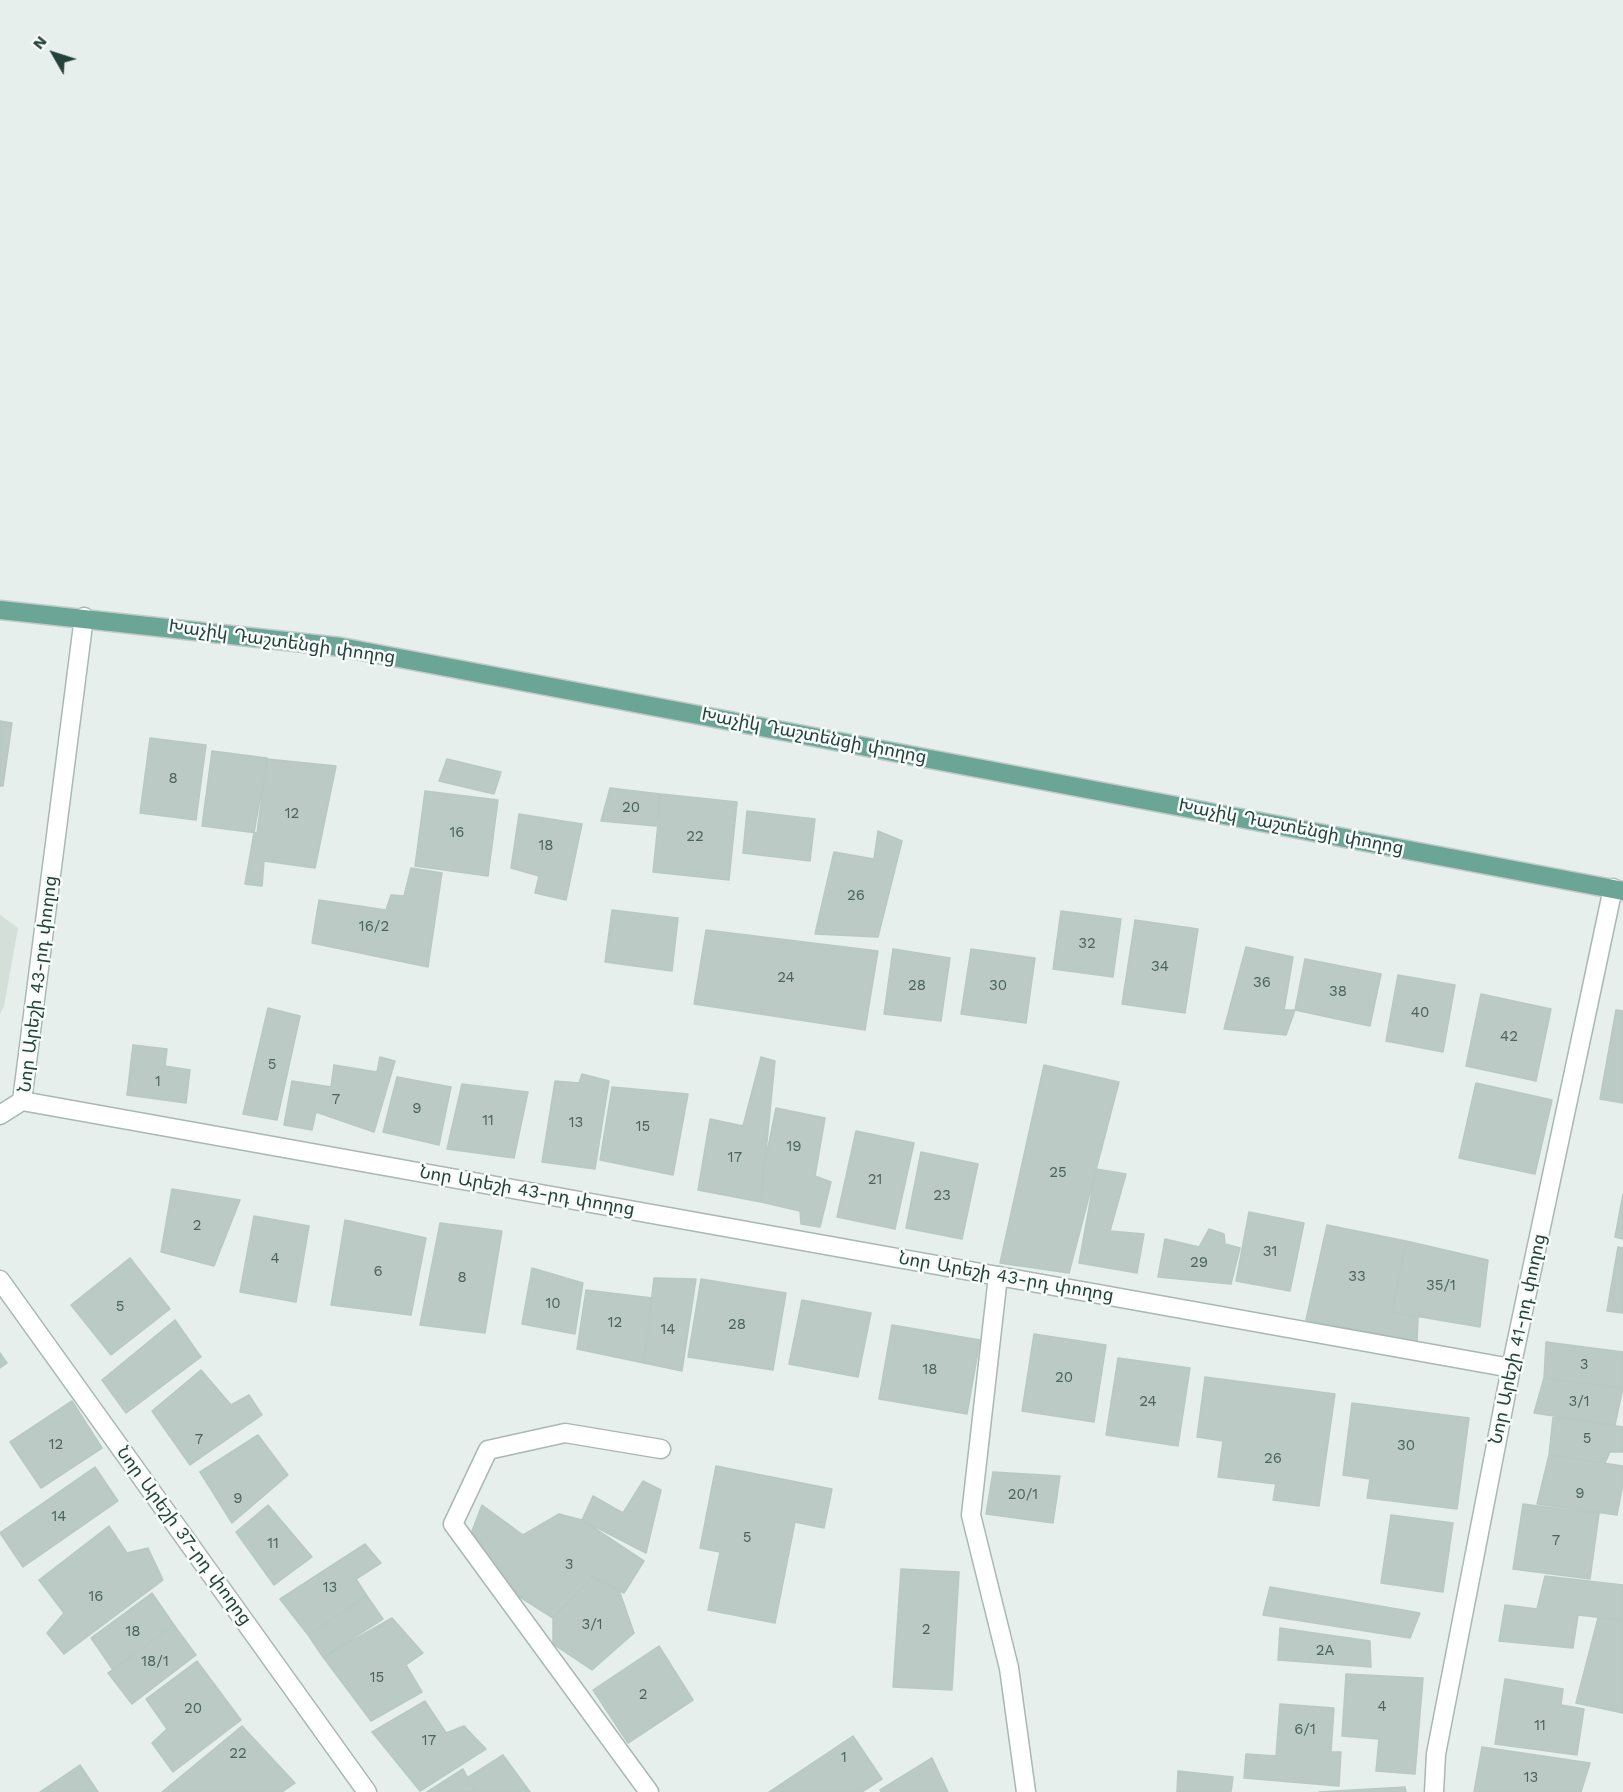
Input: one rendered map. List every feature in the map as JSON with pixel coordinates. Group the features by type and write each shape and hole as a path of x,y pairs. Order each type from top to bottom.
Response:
{"main road":[{"name":"Խաչիկ Դաշտենցի փողոց","path":"0,610 84,617 341,647 1618,890"}],"street":[{"name":"Նոր Արեշի 43-րդ փողոց","path":"84,617 22,1101 1511,1368"},
{"name":"Նոր Արեշի 41-րդ փողոց","path":"1434,1792 1436,1754 1511,1368 1618,890"},
{"path":"0,1115 22,1101"},
{"path":"998,1276 971,1515 1009,1668 1026,1792"},
{"name":"Նոր Արեշի 37-րդ փողոց","path":"0,1280 368,1792"},
{"path":"649,1792 453,1524 488,1450 566,1433 661,1449"}],"shaded area":[{"path":"0,915 18,928 4,1006 0,1014"}],"building":[{"path":"0,721 12,723 3,786 0,786"},
{"path":"150,738 206,745 196,820 140,813"},
{"path":"212,751 267,758 257,833 202,826"},
{"path":"267,759 336,766 315,868 264,861 262,886 245,884"},
{"path":"447,759 501,772 494,794 439,781"},
{"path":"610,788 660,794 656,826 601,821"},
{"path":"425,791 498,800 488,876 415,866"},
{"path":"661,794 737,802 729,880 653,872"},
{"path":"747,811 815,819 810,861 743,853"},
{"path":"519,814 582,824 566,900 535,893 539,876 511,868"},
{"path":"878,831 902,841 878,937 815,934 834,852 874,859"},
{"path":"411,868 442,873 428,967 312,943 319,900 386,910 391,895 404,896"},
{"path":"612,910 678,918 672,971 605,962"},
{"path":"1061,911 1121,919 1113,977 1053,969"},
{"path":"1135,920 1198,929 1185,1013 1122,1004"},
{"path":"706,930 878,951 865,1030 694,1004"},
{"path":"1246,947 1293,957 1284,1010 1295,1010 1286,1035 1224,1029"},
{"path":"893,949 950,958 941,1021 884,1014"},
{"path":"971,949 1035,958 1026,1023 961,1014"},
{"path":"1305,959 1381,974 1370,1026 1295,1010"},
{"path":"1398,975 1455,985 1443,1052 1386,1041"},
{"path":"1481,994 1551,1009 1536,1081 1466,1066"},
{"path":"268,1008 300,1016 277,1120 243,1114"},
{"path":"1616,1010 1623,1011 1623,1103 1600,1099"},
{"path":"133,1045 167,1049 165,1066 190,1070 186,1103 127,1095"},
{"path":"380,1057 395,1061 374,1132 316,1112 312,1130 284,1125 292,1081 331,1087 334,1065 377,1072"},
{"path":"761,1057 775,1061 761,1202 698,1190 710,1119 743,1126"},
{"path":"1044,1065 1119,1082 1069,1273 1000,1263"},
{"path":"582,1074 609,1081 595,1169 542,1162 555,1081 579,1083"},
{"path":"397,1077 451,1087 439,1145 383,1132"},
{"path":"1476,1083 1552,1100 1535,1174 1459,1158"},
{"path":"462,1084 528,1092 514,1158 447,1149"},
{"path":"612,1087 688,1094 673,1175 600,1160"},
{"path":"776,1108 825,1118 815,1176 831,1182 820,1227 801,1224 800,1211 761,1202 762,1177"},
{"path":"856,1131 914,1143 895,1229 837,1217"},
{"path":"921,1152 978,1164 962,1239 906,1228"},
{"path":"1096,1169 1126,1174 1110,1231 1144,1234 1137,1273 1079,1263"},
{"path":"172,1189 240,1200 214,1266 161,1252"},
{"path":"1623,1194 1623,1239 1615,1237"},
{"path":"1249,1212 1304,1223 1290,1291 1236,1281"},
{"path":"254,1216 309,1226 296,1302 240,1292"},
{"path":"345,1220 426,1238 411,1315 331,1305"},
{"path":"440,1223 502,1231 485,1333 420,1325"},
{"path":"1327,1225 1406,1241 1392,1312 1418,1317 1417,1342 1306,1320"},
{"path":"1209,1229 1224,1234 1225,1244 1240,1248 1231,1284 1158,1277 1165,1239 1199,1247"},
{"path":"1406,1241 1488,1260 1480,1327 1392,1312"},
{"path":"1618,1247 1623,1248 1623,1313 1607,1311"},
{"path":"130,1258 170,1309 111,1355 71,1305"},
{"path":"532,1268 583,1283 575,1334 522,1324"},
{"path":"654,1278 696,1279 682,1371 644,1363"},
{"path":"701,1279 786,1293 773,1370 688,1357"},
{"path":"586,1290 652,1298 644,1363 577,1349"},
{"path":"802,1300 871,1313 858,1377 789,1364"},
{"path":"175,1320 201,1357 126,1413 102,1380"},
{"path":"892,1325 980,1340 967,1414 879,1399"},
{"path":"1034,1334 1106,1345 1094,1422 1022,1411"},
{"path":"1546,1342 1623,1352 1623,1388 1544,1378"},
{"path":"0,1353 7,1363 0,1368"},
{"path":"1118,1358 1190,1368 1178,1446 1106,1435"},
{"path":"201,1370 231,1405 249,1395 262,1415 190,1465 152,1411"},
{"path":"1205,1377 1335,1394 1319,1506 1273,1500 1276,1484 1218,1477 1223,1441 1197,1437"},
{"path":"1544,1378 1623,1388 1615,1425 1534,1413"},
{"path":"72,1401 102,1448 41,1488 10,1442"},
{"path":"1352,1403 1469,1418 1457,1509 1367,1498 1370,1479 1343,1475"},
{"path":"1553,1417 1623,1427 1623,1452 1610,1452 1605,1463 1549,1455"},
{"path":"258,1435 288,1475 232,1523 200,1472"},
{"path":"1549,1455 1623,1466 1623,1484 1617,1515 1537,1504"},
{"path":"716,1466 832,1489 824,1528 795,1522 775,1623 708,1610 720,1552 700,1548"},
{"path":"95,1467 118,1501 23,1567 0,1533"},
{"path":"993,1472 1060,1476 1053,1523 986,1514"},
{"path":"643,1481 661,1490 646,1553 582,1520 593,1496 623,1513"},
{"path":"1523,1504 1599,1514 1590,1579 1513,1569"},
{"path":"268,1505 312,1557 274,1585 236,1532"},
{"path":"482,1505 523,1535 559,1514 582,1520 644,1561 624,1593 592,1577 553,1618 512,1592 472,1531"},
{"path":"1391,1515 1453,1523 1443,1592 1381,1583"},
{"path":"109,1526 127,1553 148,1548 163,1580 64,1654 47,1633 64,1613 39,1580"},
{"path":"365,1544 381,1563 356,1579 367,1596 308,1635 280,1599"},
{"path":"901,1569 959,1572 952,1690 893,1687"},
{"path":"1545,1576 1623,1585 1623,1620 1578,1615 1573,1648 1499,1641 1505,1605 1537,1609"},
{"path":"592,1577 619,1590 634,1633 592,1670 553,1644 553,1618"},
{"path":"1270,1587 1420,1613 1410,1638 1263,1615"},
{"path":"152,1593 174,1625 113,1670 91,1638"},
{"path":"367,1596 383,1619 323,1657 308,1635"},
{"path":"392,1618 423,1653 406,1665 422,1692 371,1721 323,1657"},
{"path":"1598,1618 1623,1620 1623,1713 1576,1703"},
{"path":"174,1625 196,1655 132,1704 108,1673"},
{"path":"1280,1628 1370,1641 1371,1667 1278,1660"},
{"path":"659,1646 693,1700 628,1743 593,1690"},
{"path":"197,1661 241,1720 173,1772 152,1743 167,1729 146,1699"},
{"path":"1346,1674 1423,1678 1415,1774 1376,1771 1379,1739 1342,1736"},
{"path":"1505,1679 1563,1689 1561,1705 1584,1709 1577,1755 1495,1744"},
{"path":"425,1701 446,1733 464,1726 486,1749 420,1791 372,1732"},
{"path":"1280,1704 1334,1708 1331,1752 1341,1752 1339,1786 1244,1778 1246,1754 1276,1756"},
{"path":"242,1726 295,1783 282,1792 162,1792"},
{"path":"853,1736 882,1779 862,1792 769,1792"},
{"path":"1482,1747 1590,1763 1581,1792 1474,1792"},
{"path":"503,1755 530,1792 476,1792 467,1778"},
{"path":"932,1758 948,1792 881,1792 880,1790"},
{"path":"80,1765 98,1792 40,1792"},
{"path":"463,1769 475,1792 427,1792"},
{"path":"1178,1771 1233,1777 1231,1792 1177,1792"},
{"path":"1405,1787 1406,1792 1319,1792"}]}
